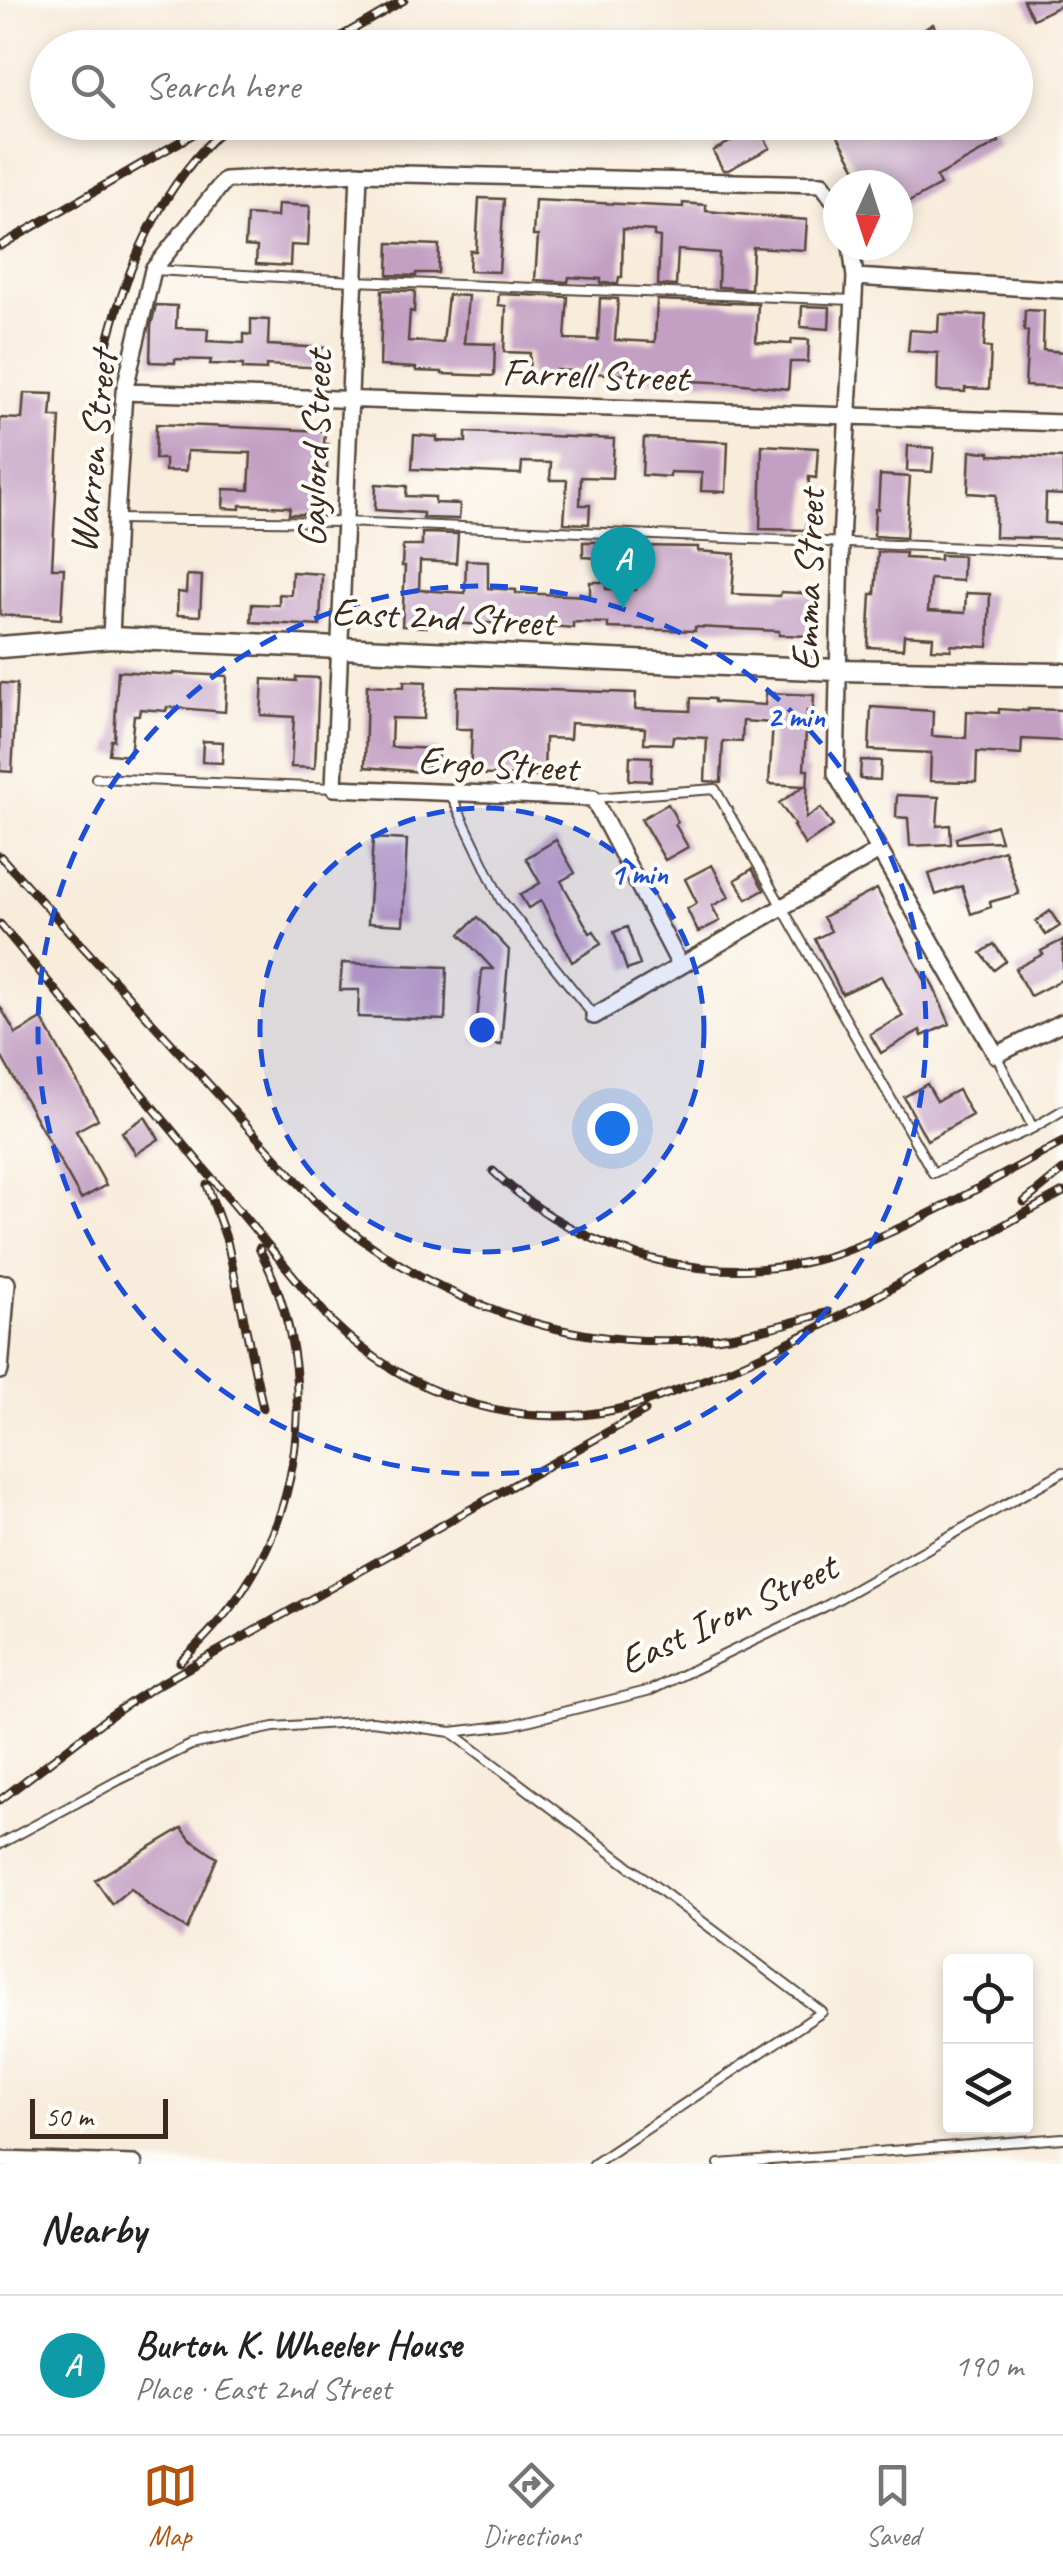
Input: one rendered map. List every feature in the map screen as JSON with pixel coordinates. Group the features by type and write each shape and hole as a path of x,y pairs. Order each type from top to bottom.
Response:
{"street":[{"name":"Warren Street","path":"111,638 124,392 153,270 225,180 359,173"},
{"path":"359,173 823,185"},
{"name":"Gaylord Street","path":"334,788 359,173"},
{"name":"Emma Street","path":"853,260 836,774 996,1055"},
{"path":"855,277 1063,290"},
{"name":"Farrell Street","path":"124,392 1063,424"},
{"name":"East 2nd Street","path":"0,648 111,638 837,670 1063,674"},
{"name":"Ergo Street","path":"334,788 593,798 680,965"},
{"path":"594,1016 880,851"},
{"path":"996,1055 1063,1022"},
{"path":"0,1371 4,1283"},
{"path":"0,2160 134,2164"}],"lane":[{"path":"153,270 854,300"},
{"path":"116,519 344,522 1063,552"},
{"path":"96,778 334,788"},
{"path":"593,798 714,789 933,1173 1033,1128 1063,1110"},
{"path":"450,793 501,900 594,1016"},
{"path":"996,1055 1033,1128"},
{"name":"East Iron Street","path":"0,1844 191,1746 274,1727 372,1721 451,1732 511,1724 651,1690 824,1607 1063,1472"},
{"path":"451,1732 822,2012 594,2164"},
{"path":"719,2164 1063,2138"}],"building":[{"path":"1023,0 1063,0 1063,4 1033,19"},
{"path":"734,140 765,140 770,148 728,170 723,170 713,151"},
{"path":"840,140 998,140 936,177 940,185 913,200 913,170 857,170"},
{"path":"479,198 504,199 499,272 469,271 470,251 476,251"},
{"path":"535,200 683,207 683,203 706,205 706,211 807,220 805,250 753,247 751,289 718,287 719,253 678,250 676,286 658,285 660,237 654,236 654,231 623,229 622,277 618,284 569,277 568,282 535,280"},
{"path":"278,204 310,206 308,246 291,245 290,266 256,264 257,247 245,246 247,215 277,217"},
{"path":"389,243 439,245 438,273 388,275"},
{"path":"382,290 415,291 408,341 443,343 448,295 468,296 464,343 495,344 494,376 380,366"},
{"path":"499,294 568,297 565,339 598,340 600,298 618,299 615,340 655,342 657,300 758,304 756,342 791,344 792,339 809,340 808,362 790,362 788,389 556,370 556,377 529,375 530,353 504,352 506,306 498,305"},
{"path":"156,305 177,306 176,328 208,329 207,341 244,343 244,334 251,335 251,319 269,320 268,345 328,348 327,368 266,365 266,370 243,369 243,365 210,364 211,360 150,362"},
{"path":"802,306 830,307 829,329 801,327"},
{"path":"1025,310 1044,311 1043,350 1063,352 1063,388 1025,386"},
{"path":"939,314 986,315 984,347 991,348 989,389 937,391 938,353 908,351 910,330 938,332"},
{"path":"24,393 53,394 51,417 60,417 52,568 64,568 61,619 0,615 0,418 22,419"},
{"path":"156,424 325,431 327,469 322,469 320,514 289,514 290,507 223,508 224,489 249,490 251,453 187,451 186,471 165,471 165,459 155,459"},
{"path":"466,432 614,439 612,478 581,477 580,505 590,505 589,524 564,523 567,480 550,480 551,463 522,462 521,474 412,469 414,435 466,442"},
{"path":"644,438 728,442 726,492 701,491 702,473 642,475"},
{"path":"762,445 818,448 816,478 809,477 806,530 760,529"},
{"path":"908,446 934,448 932,472 907,471"},
{"path":"970,451 1063,458 1063,495 1046,494 1045,523 1063,524 1063,539 995,537 996,495 968,493"},
{"path":"880,475 910,477 906,538 874,536"},
{"path":"376,484 407,486 406,496 435,497 435,503 460,504 459,519 375,510"},
{"path":"422,533 458,534 456,563 420,561 419,590 465,593 466,560 488,561 488,588 590,596 590,582 606,582 606,589 636,590 639,546 698,547 698,551 735,554 732,594 816,594 814,636 695,627 695,631 608,628 608,623 573,622 573,628 515,623 427,622 427,627 402,626 403,546 422,546"},
{"path":"583,542 598,542 597,558 583,557"},
{"path":"878,552 940,560 940,555 963,556 962,581 930,579 928,611 965,613 966,593 990,594 988,647 951,645 951,650 932,649 933,637 904,635 903,649 868,647"},
{"path":"292,572 322,574 320,626 251,622 252,604 279,605 279,594 291,595"},
{"path":"187,575 202,576 200,616 177,615 178,592 186,593"},
{"path":"118,671 227,676 225,712 140,709 139,715 134,715 130,756 109,754 114,740"},
{"path":"296,677 319,678 315,768 291,767 294,717 261,715 263,679 296,681"},
{"path":"404,681 426,682 424,719 392,718 391,747 438,749 437,767 422,766 422,772 365,767 367,685 404,687"},
{"path":"0,683 17,684 12,772 0,771"},
{"path":"457,687 636,693 635,709 690,711 691,698 765,705 766,693 814,695 813,711 807,711 806,818 821,808 833,826 805,845 779,803 804,786 769,784 773,723 743,721 742,742 723,741 721,782 705,781 707,738 673,736 672,744 644,743 645,728 571,723 570,739 545,738 544,777 470,774 472,729 456,729"},
{"path":"871,707 933,711 932,736 966,738 967,711 1063,710 1063,741 1022,739 1021,755 977,752 976,782 930,781 931,753 869,750"},
{"path":"203,741 223,742 222,763 202,762"},
{"path":"630,756 652,757 651,781 629,780"},
{"path":"861,760 881,761 880,780 860,779"},
{"path":"897,795 939,797 937,826 950,825 951,844 910,846 908,818 896,817"},
{"path":"668,804 688,847 665,860 641,819"},
{"path":"996,825 1001,841 957,843 956,838"},
{"path":"373,838 407,840 403,925 368,923"},
{"path":"556,840 575,873 561,881 590,933 594,931 601,944 572,962 541,901 528,908 520,895 540,883 526,858"},
{"path":"1004,850 1019,894 990,902 991,907 971,914 962,886 936,895 929,874"},
{"path":"712,865 729,897 712,906 720,921 698,932 687,909 697,903 685,879"},
{"path":"752,869 764,890 747,899 735,880"},
{"path":"877,889 924,979 929,977 950,1024 922,1036 920,1030 881,1053 870,1034 903,1016 881,976 842,994 815,939 831,931 823,917"},
{"path":"1050,911 1060,926 1046,935 1036,921"},
{"path":"478,917 509,950 501,1045 475,1042 482,969 493,969 460,934"},
{"path":"627,927 640,965 627,970 614,932"},
{"path":"1063,940 1063,979 1030,996 1015,969"},
{"path":"994,944 1006,961 994,970 981,953"},
{"path":"342,963 447,967 445,1020 358,1017 359,990 340,990"},
{"path":"0,1006 16,1034 42,1019 98,1119 76,1131 106,1185 81,1199 0,1054"},
{"path":"927,1084 937,1101 958,1090 972,1115 927,1140 904,1097"},
{"path":"145,1117 159,1139 136,1154 122,1132"},
{"path":"182,1828 190,1839 217,1858 187,1929 148,1905 131,1888 112,1904 95,1880"}],"railway":[{"path":"352,30 404,0"},
{"path":"0,246 183,140"},
{"path":"103,361 122,294 148,231 184,173 212,140"},
{"path":"0,856 321,1207 408,1269 505,1314 608,1338 716,1338 828,1312"},
{"path":"0,924 332,1322 394,1370 465,1402 502,1411 580,1415 655,1399 804,1335 1063,1192"},
{"path":"493,1171 530,1202 571,1228 615,1248 662,1261 758,1269 806,1262 880,1237 1063,1142"},
{"path":"1024,1202 1063,1170"},
{"path":"207,1185 227,1241 263,1408"},
{"path":"180,1662 231,1607 267,1548 292,1463 296,1375 277,1289 259,1248"},
{"path":"0,1800 149,1690 645,1411"}],"place":[{"name":"Burton K. Wheeler House","path":"623,609"}]}
